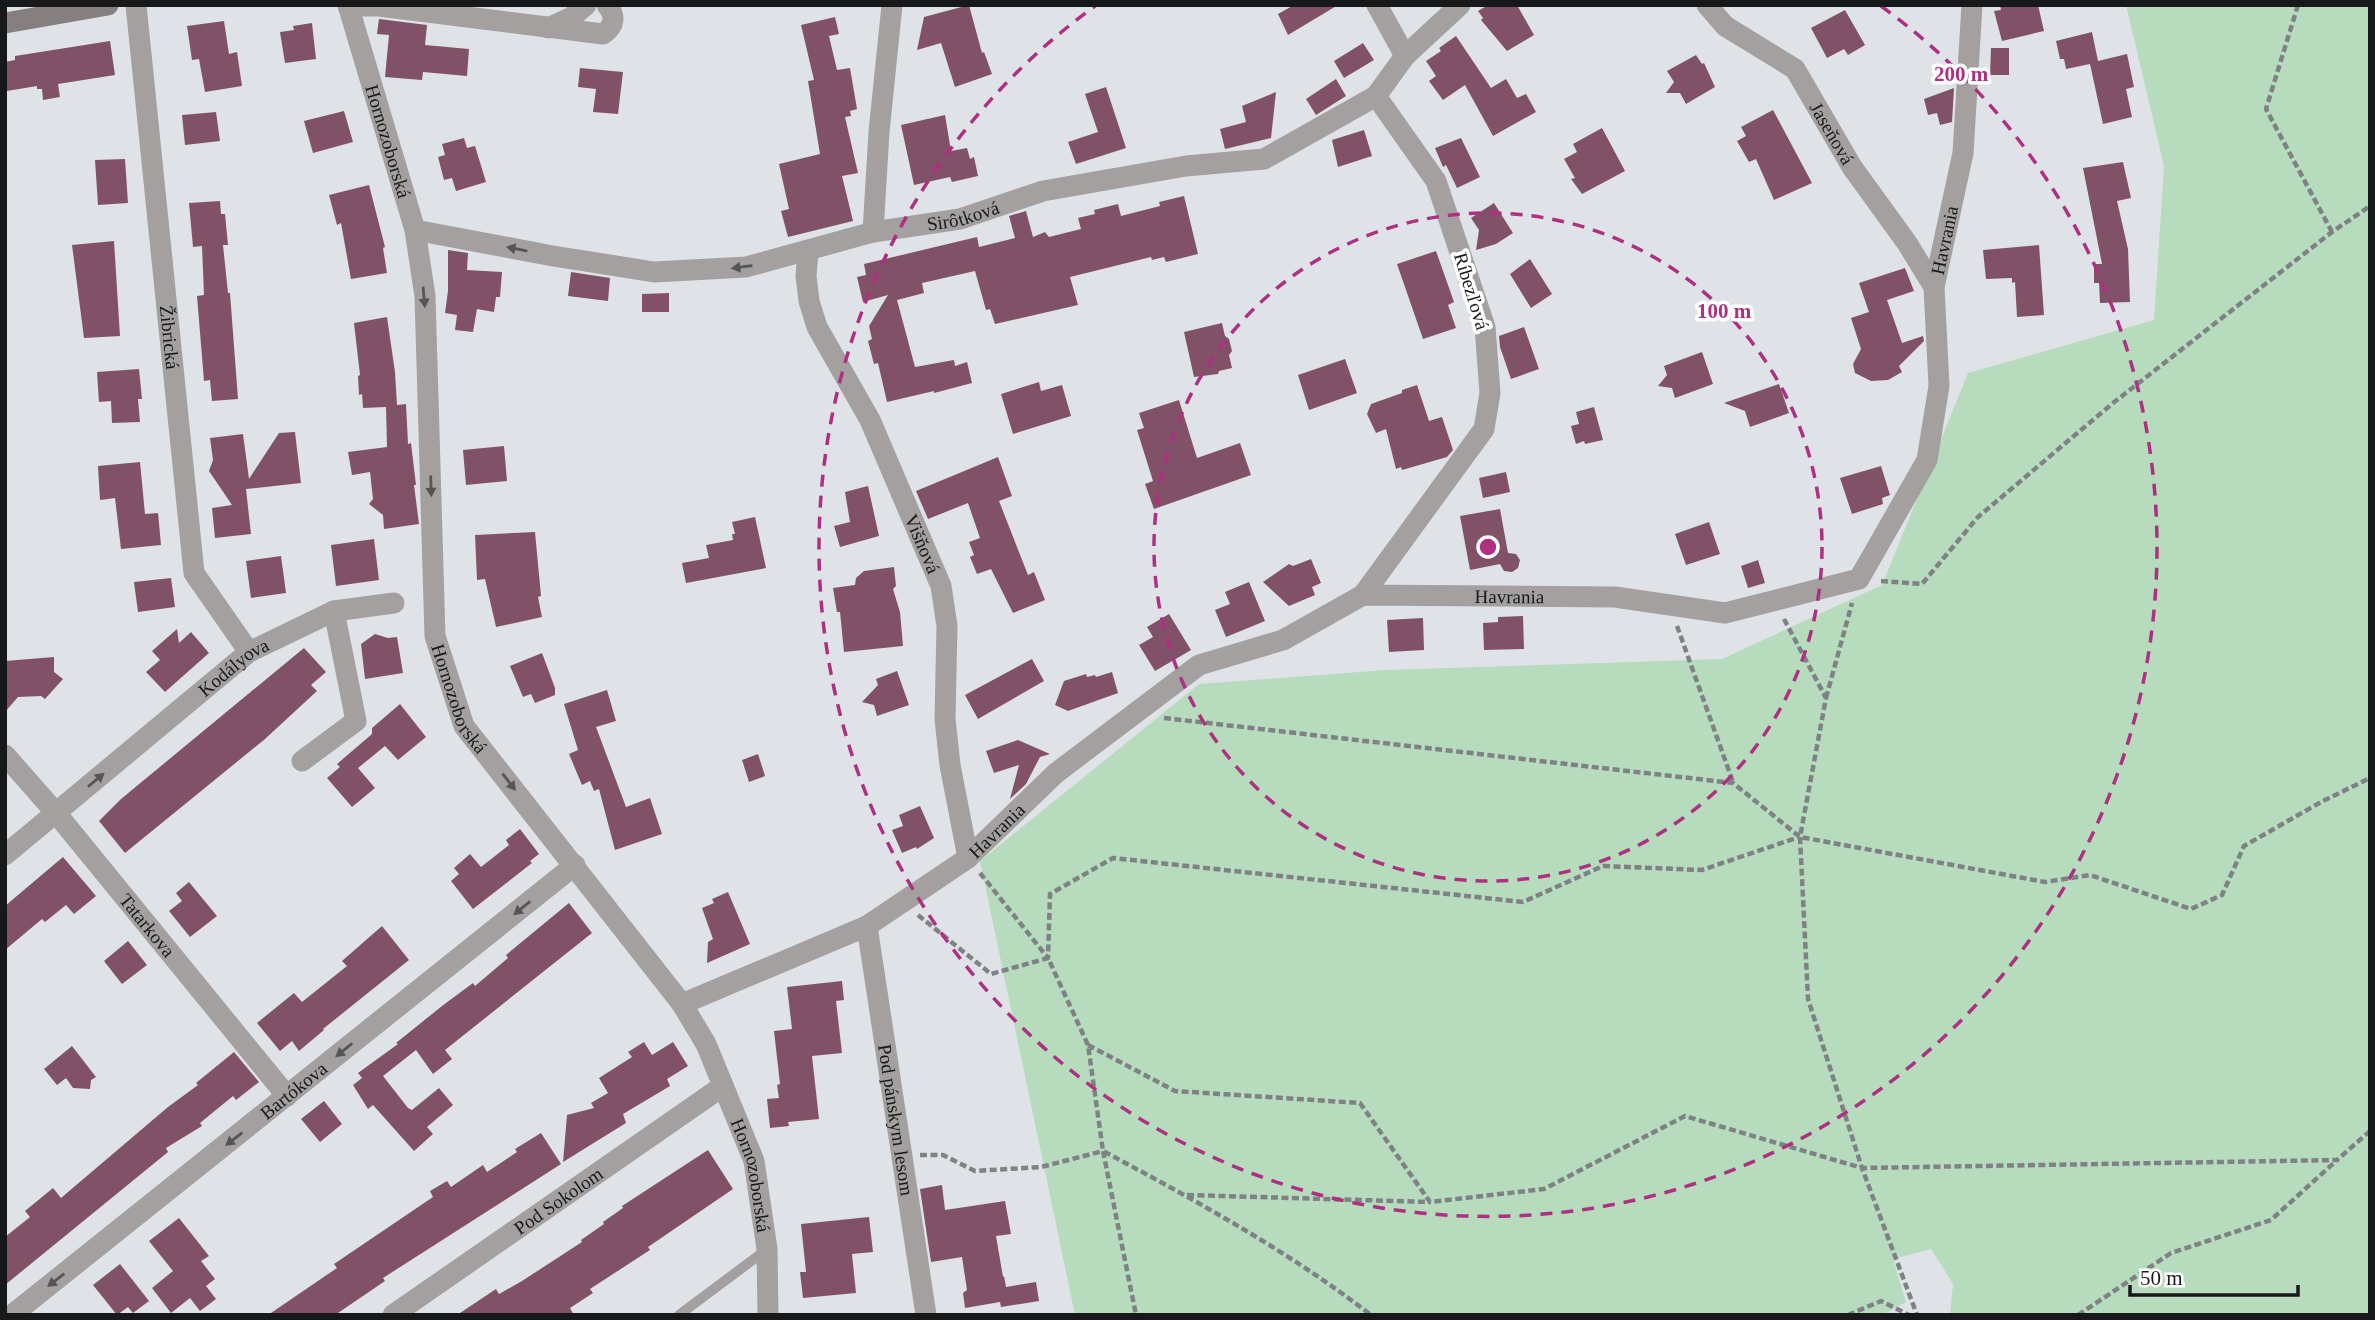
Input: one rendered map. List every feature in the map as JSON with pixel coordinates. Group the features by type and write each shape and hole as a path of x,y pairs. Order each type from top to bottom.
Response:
{"street":[{"path":"5,23 108,5"},
{"name":"Žibrická","path":"136,5 194,573 249,652"},
{"path":"546,28 572,17 586,5"},
{"name":"Hornozoborská","path":"607,5 613,13 613,22 610,30 603,34 379,6 348,6 415,230 425,296 435,636 464,726 682,1004 706,1044 754,1161 767,1249 768,1315"},
{"path":"873,232 879,132 892,5"},
{"path":"1377,5 1405,56"},
{"name":"Sirôtková","path":"415,230 654,272 746,267 873,232 960,219 1056,189 1186,166 1264,159 1376,96 1405,56 1460,5"},
{"name":"Jaseňová","path":"1707,5 1725,26 1795,69 1852,167 1907,243 1934,287"},
{"name":"Havrania","path":"682,1004 867,926 968,858 1056,773 1199,665 1283,640 1363,596 1615,597 1725,613 1859,579 1927,460 1939,386 1934,287 1963,153 1972,5"},
{"name":"Ríbezľová","path":"1363,596 1484,429 1490,393 1485,327 1436,181 1376,96"},
{"name":"Višňová","path":"808,252 806,276 809,301 817,327 870,420 941,586 947,626 945,719 950,765 968,858"},
{"name":"Kodályova","path":"5,855 249,652 334,611 394,603"},
{"path":"302,761 356,720 334,611"},
{"name":"Tatarkova","path":"5,755 56,813 287,1096"},
{"name":"Bartókova","path":"12,1315 575,865"},
{"name":"Pod pánskym lesom","path":"867,926 926,1315"},
{"name":"Pod Sokolom","path":"393,1315 723,1086"}],"lane":[{"path":"679,1315 767,1249"}],"path":[{"path":"2298,5 2266,109 2332,232"},
{"path":"1917,1315 1862,1168 1808,999 1800,837 1826,698 1859,579 1922,584 1978,517 2113,403 2332,232 2370,206"},
{"path":"1775,601 1826,698"},
{"path":"1670,605 1733,783 1800,837 2046,882 2090,875 2192,909 2222,895 2244,846 2321,802 2370,778"},
{"path":"1133,714 1733,783"},
{"path":"1048,958 1050,894 1113,858 1523,902 1603,866 1702,870 1800,837"},
{"path":"968,858 1048,958 1088,1045 1103,1151 1136,1315"},
{"path":"903,903 991,974 1048,958"},
{"path":"1088,1045 1175,1091 1360,1103 1430,1202"},
{"path":"1186,1195 1430,1202 1544,1189 1685,1116 1862,1168 2337,1160"},
{"path":"2078,1315 2171,1253 2271,1220 2370,1131"},
{"path":"902,1155 943,1155 975,1171 1041,1167 1103,1151 1186,1195 1333,1285 1371,1315"},
{"path":"1848,1315 1881,1301 1909,1315"}],"green space":[{"path":"2126,5 2370,5 2370,1315 1950,1315 1953,1284 1931,1249 1893,1259 1906,1302 1882,1315 1075,1315 980,861 1199,684 1385,670 1722,659 1882,585 1968,373 2154,320 2164,166"}],"building":[{"path":"969,5 982,53 984,52 992,74 955,87 941,43 917,50 924,17"},
{"path":"1294,5 1338,5 1288,35 1278,14"},
{"path":"1488,5 1517,5 1534,35 1507,51 1481,20 1483,18 1478,11"},
{"path":"2000,5 2038,5 2044,31 2002,41 1994,11 2001,10"},
{"path":"1845,10 1865,45 1848,55 1844,49 1827,58 1811,28"},
{"path":"835,17 839,34 829,36 837,70 850,68 857,109 850,111 851,116 845,117 858,173 842,176 853,221 788,237 781,211 789,209 779,164 820,154 808,81 814,80 801,25"},
{"path":"379,19 427,25 425,45 469,49 467,76 423,72 422,80 385,77 389,35 377,34"},
{"path":"224,21 229,54 237,52 242,86 205,92 199,59 192,60 187,26"},
{"path":"312,23 316,59 285,63 280,32 294,30 293,26"},
{"path":"2092,32 2098,61 2127,54 2134,87 2126,89 2132,117 2103,124 2090,64 2066,69 2064,59 2060,59 2056,41"},
{"path":"1456,36 1491,88 1506,79 1517,98 1526,94 1536,112 1493,136 1465,85 1443,100 1429,81 1436,76 1426,61"},
{"path":"110,41 115,75 58,84 60,97 43,100 42,89 37,89 37,86 7,91 5,62 15,60 15,56"},
{"path":"1363,43 1374,60 1344,78 1334,61"},
{"path":"1991,48 2009,48 2009,75 1990,75"},
{"path":"1696,55 1702,64 1704,63 1715,87 1686,104 1680,93 1666,93 1674,82 1667,71"},
{"path":"580,68 623,72 618,114 593,112 596,89 578,87"},
{"path":"1336,79 1346,96 1316,115 1306,99"},
{"path":"1106,87 1126,148 1076,164 1068,142 1098,132 1085,94"},
{"path":"1954,88 1952,122 1940,125 1937,113 1928,115 1924,99"},
{"path":"1276,92 1271,138 1225,149 1220,129 1246,122 1242,106"},
{"path":"1773,110 1812,183 1774,200 1756,159 1749,162 1737,141 1746,136 1741,127"},
{"path":"344,111 353,142 313,153 304,121"},
{"path":"216,112 220,141 185,145 182,115"},
{"path":"945,115 951,151 967,148 970,159 974,157 978,176 952,182 950,177 914,185 901,125"},
{"path":"1602,128 1625,171 1582,194 1571,179 1575,178 1564,159 1577,152 1573,144"},
{"path":"1364,130 1372,156 1338,167 1332,140"},
{"path":"464,138 467,148 475,146 486,182 456,191 452,178 444,180 438,157 445,155 442,144"},
{"path":"1461,138 1480,177 1457,188 1446,165 1443,167 1435,148"},
{"path":"125,159 128,203 98,205 95,160"},
{"path":"2123,162 2131,198 2117,201 2128,249 2130,302 2100,303 2099,283 2094,283 2094,264 2102,264 2083,168"},
{"path":"369,185 385,247 387,273 351,279 341,223 337,225 329,195"},
{"path":"1184,196 1198,254 1166,262 1164,257 1152,260 1151,257 1070,277 1078,305 995,324 990,309 986,310 975,271 922,283 924,293 897,300 915,367 954,360 955,366 967,362 972,383 887,402 878,363 874,364 868,341 872,339 869,326 888,295 863,302 857,277 866,275 864,264 977,237 979,247 1015,238 1009,216 1026,211 1033,237 1045,232 1049,237 1081,229 1078,218 1095,214 1094,210 1118,204 1121,216 1160,206 1159,202"},
{"path":"220,201 221,214 225,214 228,245 223,245 230,293 238,399 212,401 210,380 204,381 197,296 204,295 202,246 193,247 189,203"},
{"path":"1494,203 1513,233 1496,244 1476,250 1479,230 1471,218"},
{"path":"114,241 120,336 84,338 72,245"},
{"path":"2039,245 2044,315 2017,317 2015,282 2012,283 2012,278 1986,279 1983,250"},
{"path":"448,250 468,253 467,270 502,272 500,297 496,297 494,312 477,309 473,332 455,330 457,315 445,313"},
{"path":"1436,251 1454,302 1448,305 1456,328 1423,339 1397,264"},
{"path":"1530,259 1552,294 1531,308 1510,274"},
{"path":"1905,268 1914,291 1887,300 1902,343 1923,336 1924,341 1899,366 1902,372 1888,380 1871,381 1855,373 1853,364 1861,349 1851,318 1869,312 1859,283"},
{"path":"571,272 610,278 608,301 568,296"},
{"path":"669,293 669,312 642,312 642,294"},
{"path":"387,317 397,405 406,404 408,444 411,443 419,524 384,529 383,515 369,504 373,499 370,472 352,475 348,452 387,447 386,407 363,408 362,394 359,395 360,375 354,323"},
{"path":"1222,323 1232,351 1229,355 1232,368 1219,371 1218,374 1194,377 1184,332"},
{"path":"1524,327 1539,369 1511,379 1499,336"},
{"path":"1702,352 1713,384 1675,398 1672,388 1658,386 1667,375 1664,366"},
{"path":"1345,359 1357,393 1309,410 1298,375"},
{"path":"139,369 142,399 138,399 140,422 112,423 111,401 99,402 97,372"},
{"path":"1039,382 1041,391 1062,385 1071,416 1013,434 1001,394"},
{"path":"1779,384 1789,413 1750,427 1745,411 1724,403"},
{"path":"1417,385 1429,421 1442,417 1453,450 1447,457 1402,470 1401,467 1396,469 1386,429 1376,433 1367,414 1371,404"},
{"path":"1179,400 1197,458 1240,443 1251,475 1154,509 1145,484 1153,481 1137,430 1144,428 1139,413"},
{"path":"1594,407 1603,440 1576,444 1571,426 1579,424 1576,412"},
{"path":"295,432 301,483 246,489 251,534 215,538 212,508 232,505 209,471 213,460 210,438 243,434 249,479 279,433"},
{"path":"504,446 507,481 466,485 463,450"},
{"path":"998,457 1012,496 999,501 1028,575 1034,572 1045,600 1013,613 991,569 977,574 970,557 974,555 969,542 980,538 968,503 928,519 916,491"},
{"path":"140,462 145,514 158,513 161,545 121,549 115,498 100,500 98,466"},
{"path":"1881,466 1890,495 1882,498 1883,504 1852,514 1840,478"},
{"path":"1506,472 1510,492 1483,498 1479,478"},
{"path":"868,486 879,536 840,547 834,526 850,522 845,492"},
{"path":"1500,509 1508,553 1516,554 1520,560 1518,568 1512,572 1504,571 1500,564 1470,570 1460,516"},
{"path":"755,517 766,568 686,583 682,563 709,558 706,545 733,540 732,534 735,534 732,522"},
{"path":"1709,522 1720,554 1686,565 1675,534"},
{"path":"535,532 541,596 538,597 542,617 496,627 485,579 477,580 475,535"},
{"path":"374,539 379,580 336,586 331,545"},
{"path":"281,556 286,593 251,598 246,561"},
{"path":"1311,559 1321,583 1312,587 1315,595 1289,606 1263,582 1289,564 1293,566"},
{"path":"1758,560 1765,583 1748,588 1741,566"},
{"path":"894,567 896,586 893,589 900,612 903,646 844,652 840,612 837,612 833,588 855,585 856,578 864,571"},
{"path":"171,578 175,607 138,612 134,582"},
{"path":"1249,582 1265,621 1226,637 1215,610 1230,604 1225,592"},
{"path":"1169,614 1191,650 1155,671 1139,645 1153,637 1147,627"},
{"path":"1523,616 1524,649 1484,650 1483,623 1498,622 1498,617"},
{"path":"1423,618 1424,650 1389,652 1387,620"},
{"path":"177,629 179,643 191,632 209,653 165,692 146,672 160,660 152,651"},
{"path":"375,634 388,638 397,637 403,673 365,679 361,644"},
{"path":"304,648 326,672 311,685 317,691 265,739 125,853 99,821 121,799"},
{"path":"542,653 555,695 535,703 531,694 523,697 510,666"},
{"path":"54,657 54,672 63,679 45,699 41,696 18,697 5,712 5,661"},
{"path":"1032,659 1044,681 978,719 965,695"},
{"path":"897,671 909,705 877,716 874,705 862,702 878,685 876,679"},
{"path":"1112,672 1118,693 1068,711 1055,705 1064,681 1086,674 1087,677 1096,677"},
{"path":"607,690 616,721 596,727 626,807 650,798 662,834 615,850 599,789 594,791 590,781 582,785 569,754 578,750 564,704"},
{"path":"400,704 426,737 398,760 385,746 358,768 375,788 352,807 327,778 340,767 337,764 372,734 372,728"},
{"path":"1018,740 1050,754 1040,757 1026,784 1010,799 1019,765 994,773 986,751"},
{"path":"758,754 765,776 749,782 742,760"},
{"path":"920,806 934,838 917,849 916,847 902,853 892,830 903,826 899,815"},
{"path":"520,829 539,854 530,861 532,863 473,909 451,881 459,874 454,868 470,854 481,867 509,845 506,840"},
{"path":"63,857 96,896 74,914 66,905 45,922 42,919 5,950 5,906"},
{"path":"189,882 217,916 190,937 169,911 182,901 176,893"},
{"path":"728,892 750,944 707,963 708,942 713,939 702,908 714,903 712,899"},
{"path":"569,903 592,933 445,1050 452,1059 433,1074 416,1050 383,1076 412,1110 439,1088 453,1105 427,1127 433,1134 414,1151 373,1105 368,1109 353,1085 362,1078 358,1073 398,1044 396,1043 442,1006 473,983 475,986 508,958 506,955"},
{"path":"382,926 409,960 299,1051 292,1041 280,1051 257,1023 294,993 302,1002 347,966 342,961"},
{"path":"128,941 147,965 122,984 104,961"},
{"path":"842,981 844,1000 836,1001 842,1053 812,1056 819,1119 788,1122 789,1126 770,1128 767,1099 779,1098 777,1085 780,1084 774,1031 792,1029 787,987"},
{"path":"644,1042 652,1055 673,1042 688,1066 667,1079 670,1086 623,1114 626,1123 563,1162 567,1115 594,1108 591,1103 608,1093 599,1078 632,1057 628,1052"},
{"path":"72,1046 96,1077 91,1080 90,1089 73,1088 66,1078 57,1085 44,1069"},
{"path":"234,1052 259,1082 236,1100 233,1096 200,1123 202,1126 166,1148 168,1152 5,1285 5,1237 30,1217 25,1211 53,1188 61,1198"},
{"path":"324,1101 342,1124 320,1142 301,1119"},
{"path":"541,1133 561,1164 383,1278 385,1281 335,1315 268,1315 337,1268 334,1264 433,1197 430,1191 447,1181 451,1187 483,1165 487,1172 517,1152 515,1149"},
{"path":"708,1150 733,1189 648,1247 650,1250 590,1289 593,1293 570,1308 574,1315 457,1315 496,1289 499,1294 522,1281 582,1242 581,1240 623,1208 622,1206"},
{"path":"942,1185 945,1210 1005,1201 1011,1234 996,1236 1006,1287 1036,1282 1039,1301 1001,1307 1000,1302 965,1308 963,1293 967,1290 962,1257 931,1262 920,1189"},
{"path":"869,1217 873,1252 852,1254 856,1293 803,1298 800,1272 806,1272 801,1224"},
{"path":"179,1218 209,1256 201,1261 215,1279 206,1286 216,1299 200,1311 190,1298 171,1313 152,1288 173,1271 149,1241"},
{"path":"120,1264 149,1301 133,1313 128,1307 117,1315 93,1285"}]}
